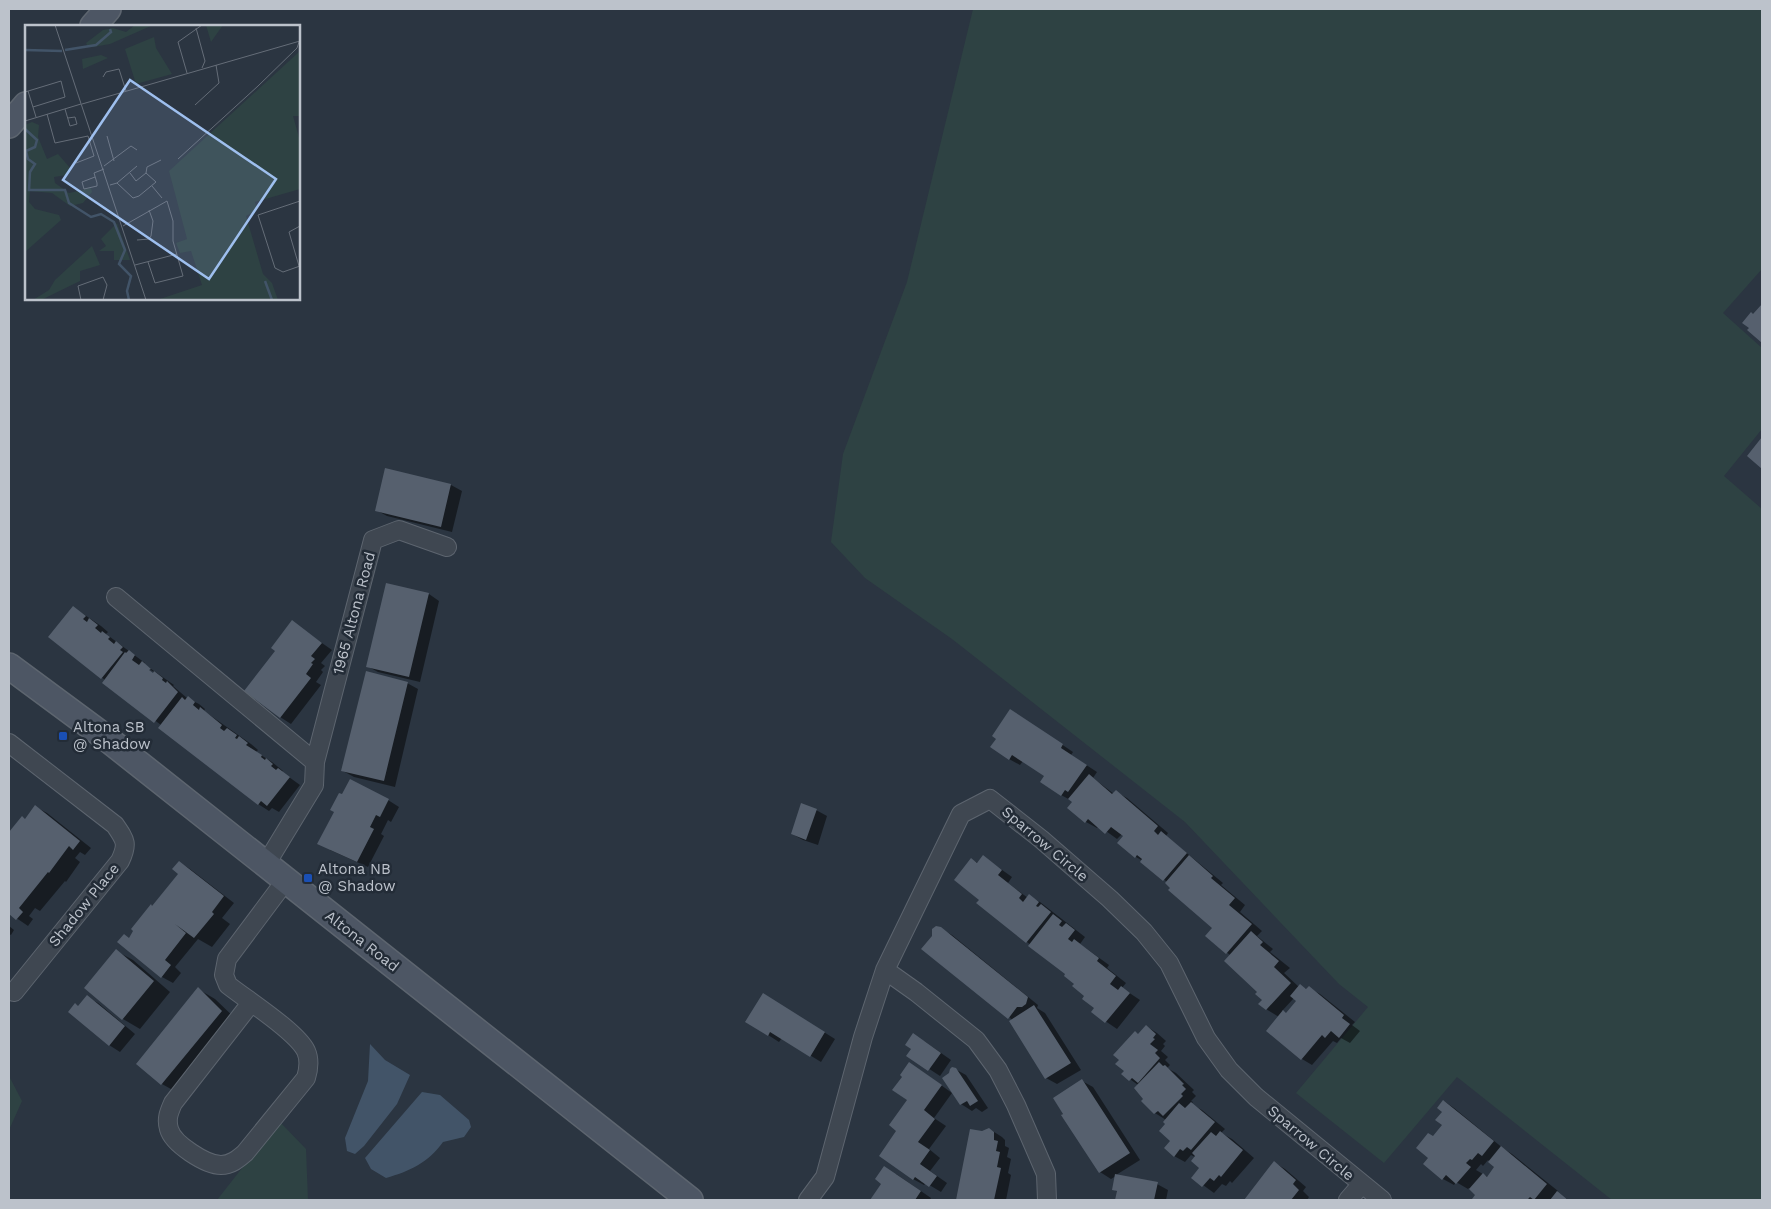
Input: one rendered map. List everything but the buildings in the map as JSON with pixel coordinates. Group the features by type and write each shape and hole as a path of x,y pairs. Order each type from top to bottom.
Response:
{"main road":[{"path":"94,25 108,9"},
{"name":"Altona Road","path":"9,666 106,737 690,1200"}],"street":[{"name":"1965 Altona Road","path":"266,864 314,785 315,762 373,540 398,530 448,547"},
{"path":"116,597 315,762"},
{"name":"Shadow Place","path":"9,743 115,825 123,838 125,849 120,862 14,992"},
{"name":"Sparrow Circle","path":"808,1200 825,1177 863,1037 885,970 961,814 990,799 1110,899 1144,932 1169,963 1206,1038 1229,1070 1256,1097 1361,1185 1348,1200"},
{"path":"251,1003 173,1103 167,1116 169,1131 180,1144 201,1160 221,1165 234,1162 245,1153 306,1078 310,1065 306,1051 297,1039 251,1003 228,985 224,975 227,958 286,880"},
{"path":"885,970 976,1040 998,1070 1016,1105 1046,1174 1047,1200"},
{"path":"1361,1185 1382,1200"}],"green space":[{"path":"973,9 1762,9 1762,269 1723,313 1762,348 1762,429 1724,476 1762,509 1762,1200 1612,1200 1457,1077 1384,1163 1296,1093 1368,1007 1339,984 1185,822 952,639 865,578 831,542 843,454 907,282"},
{"path":"9,1076 22,1101 9,1130"},
{"path":"279,1121 306,1149 308,1200 217,1200"}],"water":[{"path":"370,1044 385,1060 410,1075 397,1104 364,1146 355,1154 347,1151 345,1138 368,1081"},
{"path":"422,1092 440,1095 469,1120 471,1127 464,1137 443,1142 425,1161 386,1178 371,1169 365,1158"}],"place":[{"name":"Altona SB @ Shadow","path":"63,736"},
{"name":"Altona NB @ Shadow","path":"308,878"}]}
